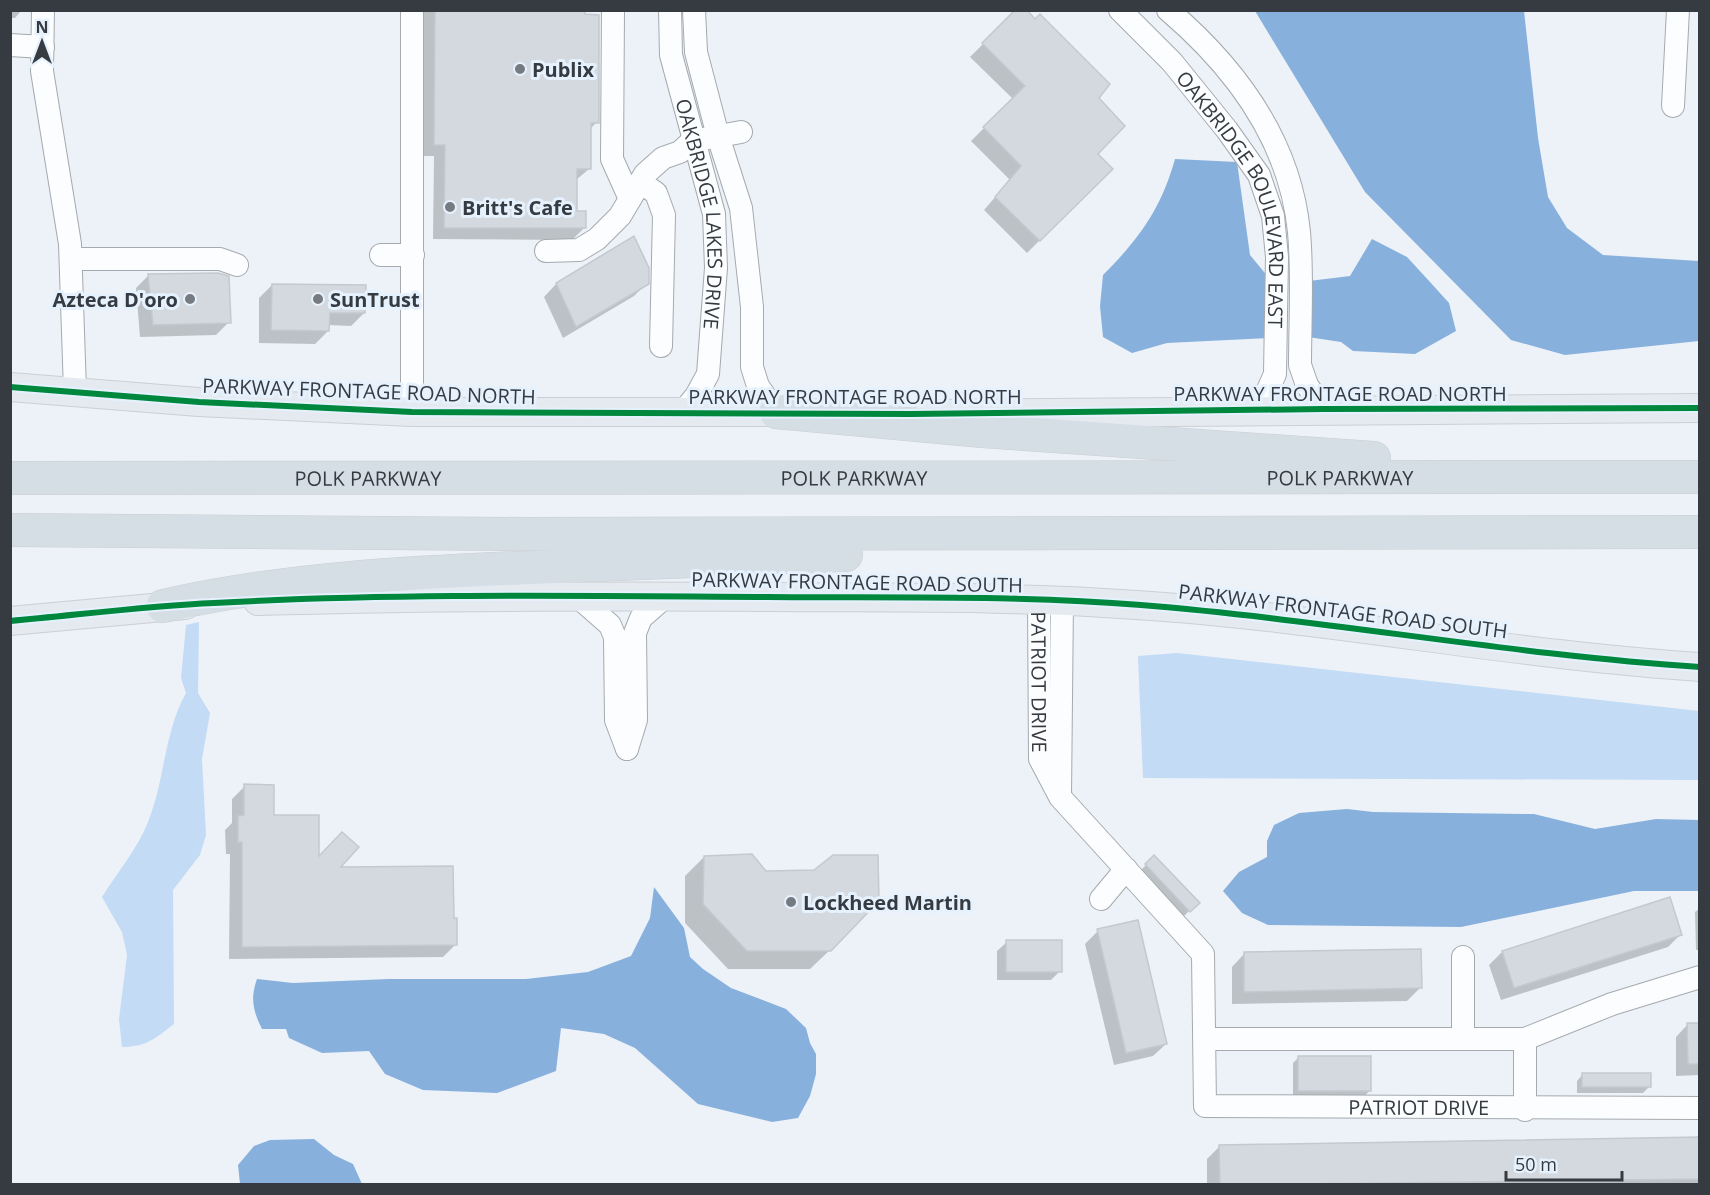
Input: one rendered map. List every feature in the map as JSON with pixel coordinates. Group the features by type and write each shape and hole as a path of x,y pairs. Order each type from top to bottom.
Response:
{"highway":[{"path":"776,412 982,431 1328,454 1576,478"},
{"name":"POLK PARKWAY","path":"10,478 1070,475 1700,477"},
{"path":"10,530 526,534 1700,532"},
{"path":"163,606 199,598 318,582 420,572 1162,545 1313,534"}],"main road":[{"path":"10,370 75,392"},
{"name":"PARKWAY FRONTAGE ROAD NORTH","path":"10,387 200,402 412,412 911,414 1254,409 1700,408"},
{"name":"PARKWAY FRONTAGE ROAD SOUTH","path":"10,621 163,606 382,598 666,597 1050,600 1139,605 1323,622 1588,656 1700,667"}],"street":[{"path":"44,10 42,71 71,259 75,392"},
{"path":"412,10 412,412"},
{"path":"613,10 612,159 635,191"},
{"name":"OAKBRIDGE LAKES DRIVE","path":"670,10 670,54 692,141 714,213 716,267 708,374 696,396 682,413"},
{"name":"OAKBRIDGE LAKES DRIVE","path":"694,10 696,52 718,136 741,208 752,307 752,367 758,386 776,412"},
{"name":"OAKBRIDGE BOULEVARD EAST","path":"1120,10 1172,62 1227,130 1259,175 1273,216 1277,280 1275,374 1267,392 1254,409"},
{"name":"OAKBRIDGE BOULEVARD EAST","path":"1168,10 1199,37 1232,72 1259,111 1276,145 1294,200 1299,232 1300,365 1307,385 1323,409"},
{"path":"1673,106 1678,10"},
{"path":"10,45 43,47"},
{"path":"546,251 579,250 597,239 620,216 635,191 663,158 680,152 692,141 741,132"},
{"path":"635,191 656,192 664,215 662,346"},
{"path":"381,255 413,255"},
{"path":"71,259 220,259 237,265"},
{"path":"579,597 610,625 615,637 616,720 627,748 636,720 635,633 640,618 666,597"},
{"name":"PATRIOT DRIVE","path":"1050,600 1040,759 1060,797 1203,954 1204,1106 1525,1110 1700,1108"},
{"path":"1101,899 1126,869"},
{"path":"1463,957 1463,1039"},
{"path":"1204,1039 1525,1039 1612,1004 1700,977"},
{"path":"1525,1039 1525,1110"}],"shaded area":[{"path":"199,622 198,693 210,713 202,759 206,835 200,855 173,890 174,1024 144,1043 122,1047 119,1019 127,955 122,932 102,897 144,832 154,806 173,724 186,693 181,678 186,625"},
{"path":"1177,653 1699,711 1699,780 1143,778 1138,656"}],"water":[{"path":"1255,11 1524,11 1538,138 1548,197 1567,228 1603,255 1699,261 1699,341 1565,355 1511,340 1365,192"},
{"path":"1175,159 1237,162 1250,255 1269,278 1269,338 1167,343 1132,353 1103,337 1100,306 1103,275 1138,236 1156,208"},
{"path":"1372,239 1407,257 1430,282 1449,303 1456,331 1415,354 1353,351 1341,342 1308,337 1309,281 1350,276"},
{"path":"1347,809 1373,812 1534,814 1595,829 1656,819 1699,820 1699,891 1634,891 1461,927 1268,925 1242,913 1223,891 1239,872 1267,857 1267,841 1274,825 1299,813"},
{"path":"654,887 684,928 690,957 731,988 786,1009 806,1028 816,1054 816,1074 810,1096 798,1118 772,1122 698,1104 635,1048 604,1034 561,1028 556,1071 497,1093 423,1090 385,1074 369,1051 322,1053 289,1038 286,1029 262,1029 256,1016 253,998 257,979 293,983 389,979 526,979 588,972 631,956 650,918"},
{"path":"314,1139 334,1155 353,1164 362,1184 240,1184 238,1165 254,1146 270,1140"}],"building":[{"name":"Publix","path":"435,10 585,10 585,14 599,15 599,123 591,123 591,169 577,169 577,211 586,211 586,228 444,228 445,145 434,145"},
{"path":"1015,10 1027,10 1035,19 1040,14 1110,84 1099,98 1125,126 1098,154 1113,169 1040,241 995,197 1021,166 983,127 1025,86 982,43"},
{"path":"634,236 649,268 649,284 576,327 556,283"},
{"name":"Azteca D'oro","path":"218,273 229,276 231,323 153,325 148,274"},
{"name":"SunTrust","path":"272,284 366,285 365,313 330,313 329,331 271,330"},
{"path":"244,784 274,785 274,815 319,815 319,856 342,832 359,847 341,867 453,866 457,945 242,947 242,842 238,842 238,816 244,815"},
{"name":"Lockheed Martin","path":"752,854 766,871 814,870 833,855 878,855 879,901 831,951 747,951 703,904 704,856"},
{"path":"1154,855 1200,903 1190,912 1145,864"},
{"path":"1670,897 1682,935 1514,988 1502,951"},
{"path":"1138,920 1167,1044 1126,1053 1097,929"},
{"path":"1006,940 1062,940 1062,972 1006,972"},
{"path":"1421,949 1422,988 1244,992 1244,952"},
{"path":"1687,1023 1700,1023 1700,1064 1688,1064"},
{"path":"1298,1056 1371,1056 1371,1091 1298,1091"},
{"path":"1582,1073 1651,1073 1651,1087 1582,1087"},
{"path":"1700,1137 1700,1179 1220,1185 1219,1145"}],"cycle path":[{"path":"10,387 199,402 412,412 911,414 1323,409 1700,408"},
{"path":"10,621 188,604 421,596 1001,598 1211,611 1490,646 1630,662 1700,667"}],"place":[{"name":"Publix","path":"520,69"},
{"name":"Britt's Cafe","path":"450,207"},
{"name":"Azteca D'oro","path":"190,299"},
{"name":"SunTrust","path":"318,299"},
{"name":"Lockheed Martin","path":"791,902"}]}
